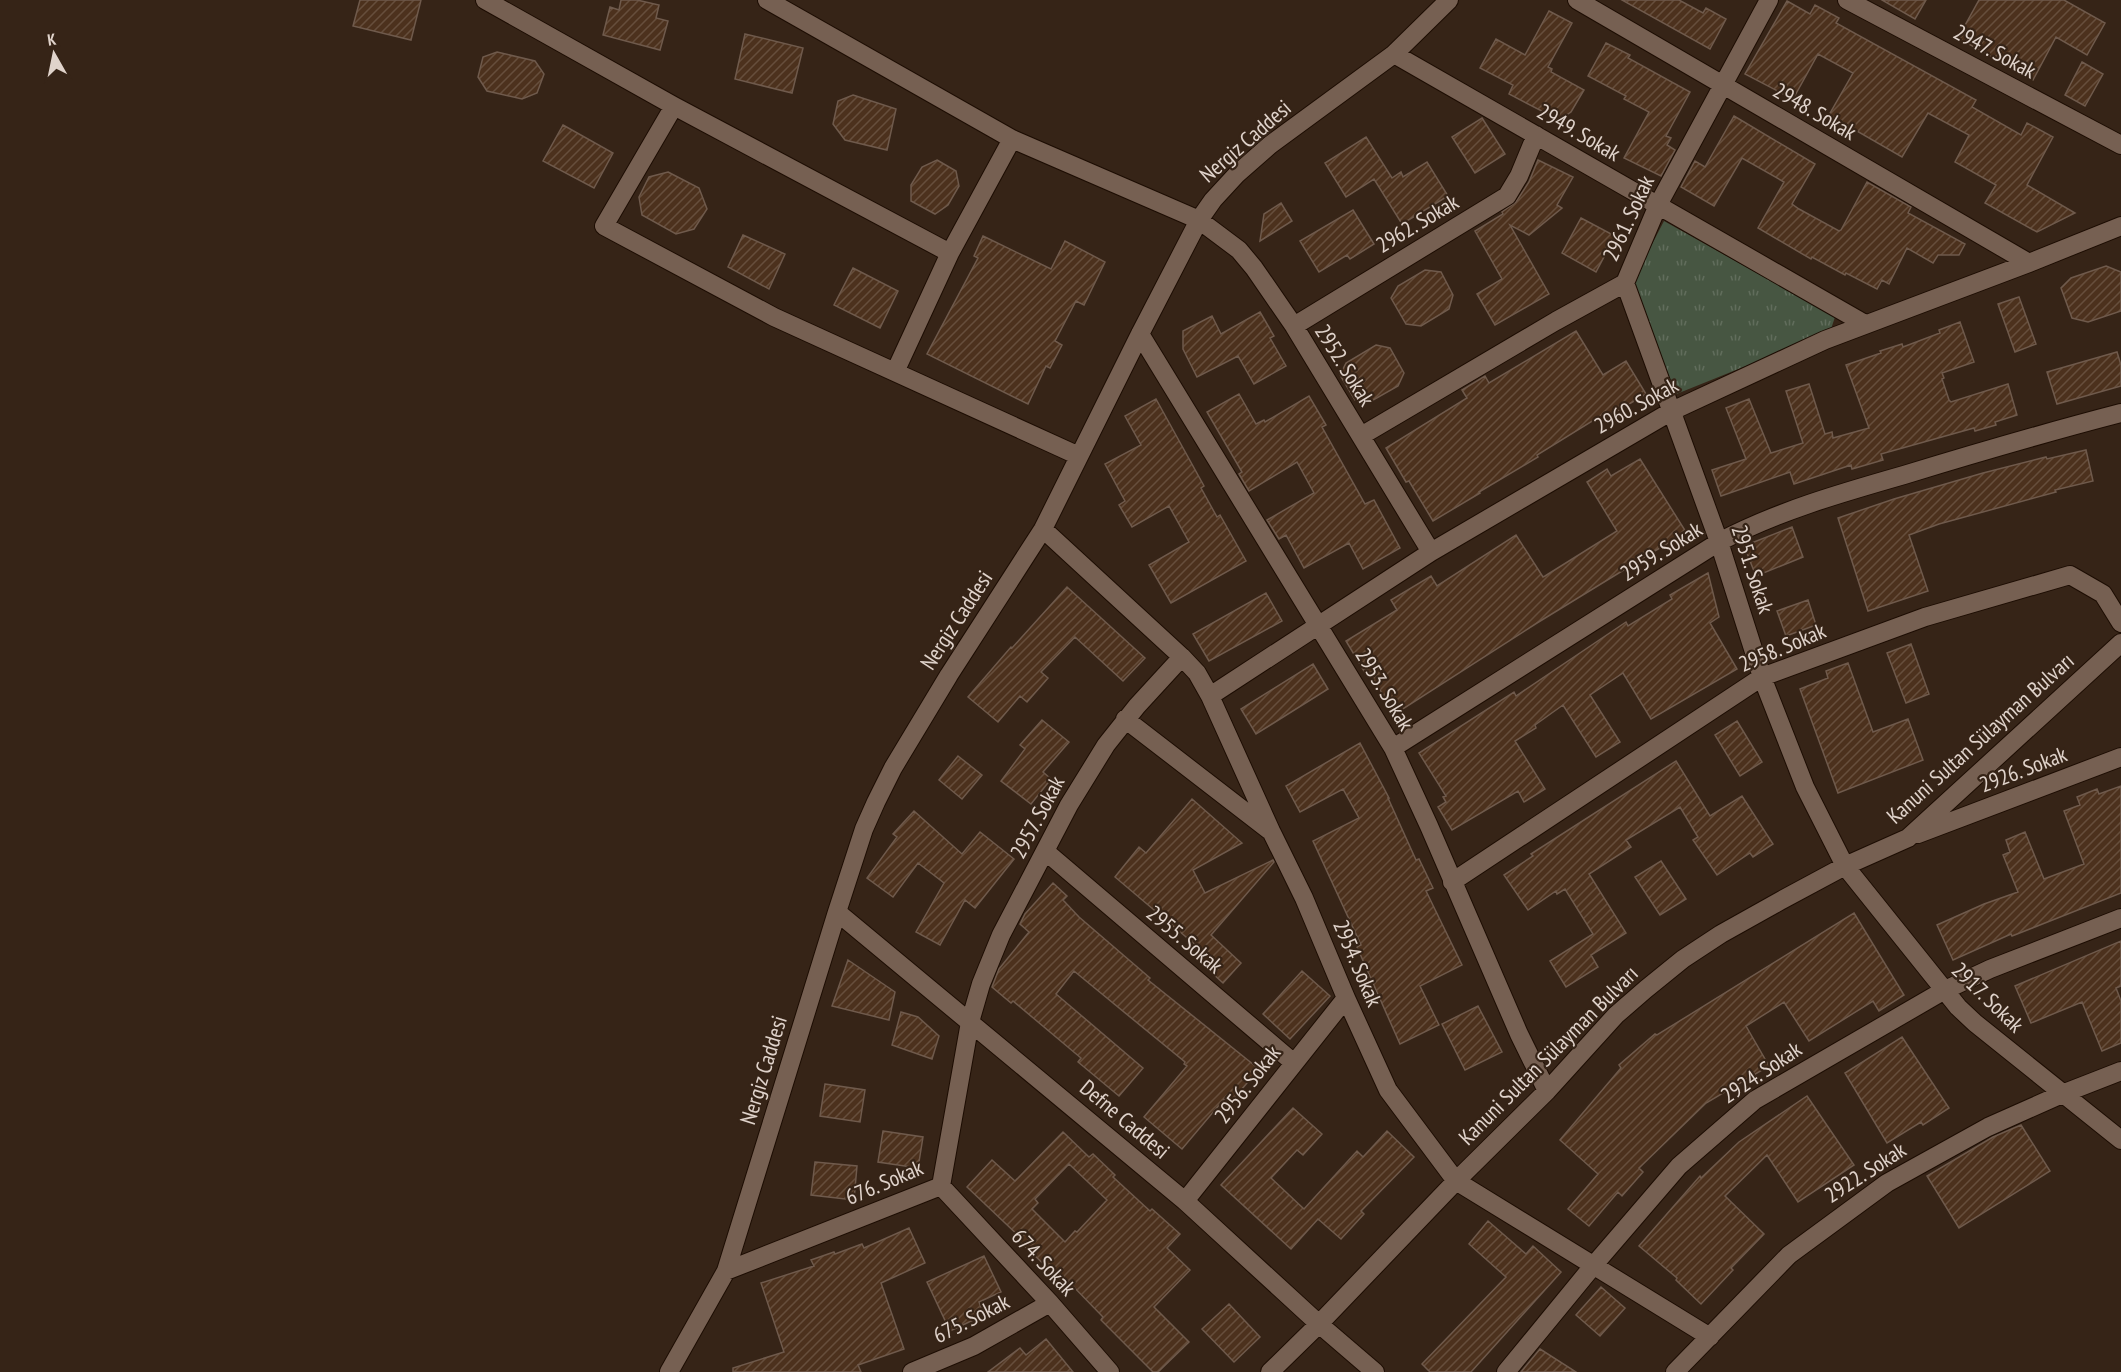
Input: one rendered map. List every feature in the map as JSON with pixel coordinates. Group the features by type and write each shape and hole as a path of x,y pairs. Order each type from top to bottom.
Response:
{"street":[{"path":"485,0 674,106 950,253"},
{"name":"2952. Sokak","path":"767,0 1012,139 1199,220 1239,250 1294,326 1431,552"},
{"name":"Nergiz Caddesi","path":"669,1372 726,1271 864,829 893,768 949,675 1043,529 1199,220 1213,200 1237,174 1270,145 1394,54 1449,0"},
{"name":"2948. Sokak","path":"1577,0 2029,263"},
{"name":"2961. Sokak","path":"1361,436 1625,283 1658,205 1769,0"},
{"name":"2947. Sokak","path":"1847,0 2121,144"},
{"name":"2949. Sokak","path":"1394,54 1866,324"},
{"path":"674,106 604,226 774,317 1079,456"},
{"name":"2962. Sokak","path":"1294,326 1507,196 1519,176 1536,135"},
{"path":"895,372 950,253 1012,139"},
{"name":"2960. Sokak","path":"1210,696 1431,552 1672,411 1814,344 2121,226"},
{"name":"2951. Sokak","path":"1625,283 1719,542 1762,677 1805,787 1845,866"},
{"name":"2953. Sokak","path":"1140,334 1393,748 1547,1091"},
{"name":"2959. Sokak","path":"1393,748 1719,542 1747,527 1815,501 2121,413"},
{"name":"2954. Sokak","path":"1043,529 1197,673 1210,696 1304,898 1388,1090 1456,1181 1710,1337"},
{"name":"2958. Sokak","path":"1452,882 1762,677 1925,617 2070,575 2103,594 2121,623"},
{"name":"Kanuni Sultan Sülayman Bulvarı","path":"1270,1372 1547,1091 1616,1015 1683,959 1731,929 1845,866 1908,838 2121,643"},
{"name":"2957. Sokak","path":"970,1022 981,984 1001,934 1089,772 1125,719 1182,657"},
{"path":"1125,719 1271,831"},
{"name":"2926. Sokak","path":"1908,838 2121,757"},
{"name":"2955. Sokak","path":"1045,851 1294,1063"},
{"name":"2917. Sokak","path":"1845,866 1943,991 1975,1023 2121,1140"},
{"name":"Defne Caddesi","path":"837,912 1185,1201 1375,1372"},
{"name":"2924. Sokak","path":"1506,1372 1679,1166 1755,1100 1943,991 1990,969 2121,918"},
{"name":"2956. Sokak","path":"1185,1201 1346,998"},
{"name":"676. Sokak","path":"726,1271 941,1186 970,1022"},
{"name":"2922. Sokak","path":"1675,1372 1789,1255 1887,1183 1988,1126 2121,1071"},
{"name":"674. Sokak","path":"941,1186 1050,1303 1110,1372"},
{"name":"675. Sokak","path":"912,1372 974,1346 1050,1303"}],"green space":[{"path":"1664,221 1835,317 1830,332 1674,395 1634,293 1634,279"}],"building":[{"path":"360,0 421,0 411,40 353,26"},
{"path":"621,0 637,0 659,5 656,18 668,21 660,50 603,35 610,7 619,10"},
{"path":"1622,0 1679,0 1703,13 1706,8 1726,19 1710,49"},
{"path":"1882,0 1926,0 1915,19"},
{"path":"1979,0 2064,0 2105,23 2087,55 2056,37 2033,80 1958,38"},
{"path":"1787,1 1810,14 1815,5 1839,18 1836,23 1976,100 1972,107 2021,135 2027,123 2053,137 2027,185 2075,213 2037,232 1985,203 1996,185 1955,162 1969,135 1928,113 1902,157 1829,115 1853,73 1818,54 1793,99 1745,74"},
{"path":"1549,11 1572,23 1548,67 1552,69 1551,72 1584,90 1571,112 1559,120 1509,94 1513,85 1480,68 1496,39 1525,55"},
{"path":"745,34 803,48 792,93 735,79"},
{"path":"1606,43 1630,55 1628,58 1690,92 1666,136 1671,138 1667,145 1675,150 1661,176 1624,158 1649,112 1624,99 1626,96 1588,76"},
{"path":"497,52 535,61 544,74 537,93 522,99 487,91 478,77 483,57"},
{"path":"2082,62 2103,74 2085,106 2065,95"},
{"path":"853,95 896,109 887,150 845,140 833,124 838,101"},
{"path":"1734,116 1815,164 1792,204 1799,209 1839,231 1867,182 1911,207 1908,213 1965,244 1959,255 1938,255 1933,263 1907,248 1889,284 1882,280 1877,289 1812,257 1811,259 1758,228 1784,182 1742,158 1714,206 1681,187 1695,161 1705,167"},
{"path":"1482,118 1505,154 1475,173 1452,137"},
{"path":"563,125 613,153 594,188 543,161"},
{"path":"1366,137 1392,178 1401,172 1403,177 1427,162 1448,196 1402,224 1374,179 1346,197 1325,163"},
{"path":"937,160 956,171 959,186 948,205 935,214 911,201 911,185 922,167"},
{"path":"1538,160 1573,177 1557,205 1562,208 1529,235 1510,225 1549,294 1495,325 1477,294 1502,279 1475,231 1503,214 1502,212 1516,202 1529,182"},
{"path":"668,172 699,188 707,209 694,229 676,234 642,215 639,197 649,177"},
{"path":"1281,203 1292,221 1260,241 1264,214"},
{"path":"1353,210 1374,244 1350,259 1347,255 1319,272 1300,241"},
{"path":"1581,218 1615,236 1596,272 1562,253"},
{"path":"743,235 785,254 769,289 728,267"},
{"path":"983,236 1051,269 1065,241 1105,262 1084,305 1076,301 1055,341 1062,345 1050,368 1046,366 1028,404 927,354 978,258 974,256"},
{"path":"2106,266 2121,272 2121,311 2088,322 2072,318 2061,288 2071,278"},
{"path":"853,268 898,291 880,328 834,305"},
{"path":"1425,270 1441,272 1453,295 1449,309 1421,326 1406,324 1391,298 1398,286"},
{"path":"2019,297 2036,344 2015,352 1998,304"},
{"path":"1260,312 1274,336 1270,338 1286,366 1254,384 1238,356 1197,377 1183,349 1183,331 1212,316 1221,334"},
{"path":"1960,322 1974,362 1942,373 1949,400 1951,402 2008,384 2017,415 1995,422 1996,425 1975,431 1974,428 1881,454 1883,460 1852,469 1851,465 1794,484 1790,472 1721,496 1712,470 1746,459 1726,408 1749,399 1771,453 1803,443 1786,391 1809,384 1825,434 1832,432 1833,438 1869,428 1846,365 1902,344 1903,347 1940,333 1939,330"},
{"path":"1576,331 1603,375 1626,361 1646,394 1599,422 1597,418 1433,521 1386,448 1467,398 1462,390 1485,376 1489,383"},
{"path":"1376,345 1390,348 1404,373 1398,386 1368,403 1355,400 1340,375 1346,363"},
{"path":"2117,352 2121,365 2121,386 2057,404 2047,372"},
{"path":"1239,394 1256,424 1264,420 1265,422 1309,396 1326,425 1322,427 1365,504 1374,500 1400,548 1363,569 1349,543 1304,568 1286,535 1279,539 1267,520 1314,493 1297,462 1249,491 1239,474 1242,472 1207,412"},
{"path":"1156,399 1204,486 1201,488 1217,517 1220,515 1246,561 1171,603 1149,565 1189,542 1169,506 1132,527 1119,505 1125,501 1105,464 1141,445 1125,416"},
{"path":"2086,450 2093,481 1939,524 1909,535 1928,591 1868,611 1838,518 1983,473 2046,457 2047,459"},
{"path":"1640,459 1686,532 1537,623 1395,714 1367,669 1364,671 1346,641 1397,610 1391,600 1431,576 1437,586 1516,535 1543,577 1545,576 1617,531 1587,482 1607,469 1611,476"},
{"path":"1792,527 1803,557 1756,576 1744,546"},
{"path":"1708,573 1719,617 1710,623 1737,669 1651,719 1623,673 1590,695 1620,742 1596,757 1563,705 1535,725 1536,728 1515,741 1545,789 1524,802 1518,791 1452,830 1438,807 1446,802 1443,797 1446,796 1419,753 1514,692 1516,696 1626,622 1628,626 1672,599 1670,595"},
{"path":"1067,587 1145,658 1123,681 1075,637 1041,672 1048,678 1027,702 1020,696 998,722 968,697"},
{"path":"1266,593 1282,621 1209,661 1193,634"},
{"path":"1808,600 1816,625 1786,636 1777,611"},
{"path":"1911,644 1929,694 1906,703 1887,653"},
{"path":"1848,663 1873,732 1908,719 1923,760 1838,793 1800,689 1828,678 1826,671"},
{"path":"1313,664 1328,689 1256,734 1241,709"},
{"path":"1042,720 1069,742 1043,772 1051,779 1031,804 1001,781 1025,749 1020,745"},
{"path":"1737,721 1762,762 1740,776 1715,735"},
{"path":"1360,743 1389,798 1416,860 1419,859 1433,888 1426,891 1462,965 1420,986 1439,1025 1400,1044 1357,947 1361,945 1313,841 1359,818 1343,789 1300,812 1286,786"},
{"path":"958,756 982,775 962,799 939,780"},
{"path":"1676,761 1710,816 1742,796 1773,844 1753,857 1750,853 1717,875 1693,840 1698,837 1680,807 1626,840 1631,847 1589,874 1626,933 1591,955 1598,967 1566,987 1550,961 1593,934 1565,889 1557,894 1556,891 1528,910 1504,875 1533,856 1531,854"},
{"path":"2121,786 2121,893 2012,936 2011,934 1953,960 1937,925 2018,892 2003,855 2010,852 2006,840 2025,832 2044,879 2084,864 2064,811 2080,805 2077,797 2097,789 2099,794"},
{"path":"1192,799 1242,843 1193,870 1205,893 1273,860 1274,862 1211,935 1241,963 1223,983 1198,960 1205,953 1115,877 1139,847 1146,853"},
{"path":"914,811 962,854 980,832 1014,859 975,908 965,900 940,945 916,932 944,883 918,863 893,897 867,878 897,837 893,834"},
{"path":"1661,861 1686,899 1660,915 1635,877"},
{"path":"1053,883 1067,896 1063,900 1079,917 1150,978 1148,980 1259,1069 1230,1103 1225,1098 1182,1149 1144,1117 1187,1066 1185,1062 1074,971 1056,994 1143,1068 1119,1096 1078,1062 1081,1058 1013,1001 1011,1003 992,987 999,969 1029,932 1020,924 1025,914"},
{"path":"1854,913 1904,995 1879,1011 1873,1001 1809,1041 1784,1002 1746,1026 1769,1066 1706,1103 1639,1168 1643,1172 1622,1196 1618,1192 1589,1226 1568,1209 1598,1174 1560,1140 1621,1068 1619,1065 1655,1034 1657,1035"},
{"path":"2121,941 2121,986 2116,988 2121,1001 2121,1043 2102,1051 2082,1002 2031,1023 2015,986"},
{"path":"848,960 895,992 889,1020 832,1006"},
{"path":"1302,971 1330,996 1290,1039 1263,1014"},
{"path":"1478,1006 1502,1052 1465,1070 1442,1024"},
{"path":"901,1012 918,1017 939,1036 932,1059 892,1045"},
{"path":"1902,1037 1949,1108 1923,1125 1921,1122 1887,1143 1845,1073"},
{"path":"825,1084 865,1090 860,1122 820,1116"},
{"path":"1807,1096 1854,1165 1798,1202 1767,1155 1725,1196 1764,1234 1701,1304 1676,1280 1677,1278 1639,1246 1700,1176 1701,1178 1739,1142"},
{"path":"1293,1108 1322,1134 1303,1155 1297,1150 1271,1178 1304,1209 1357,1151 1363,1157 1387,1131 1414,1157 1361,1211 1364,1214 1341,1239 1318,1219 1291,1249 1221,1185"},
{"path":"2021,1125 2050,1171 1959,1228 1927,1176 1993,1137"},
{"path":"883,1131 923,1137 918,1168 878,1162"},
{"path":"1063,1132 1089,1157 1093,1154 1115,1175 1113,1177 1150,1211 1152,1209 1180,1234 1167,1248 1190,1270 1154,1307 1189,1342 1158,1372 1153,1372 1101,1320 1103,1317 1067,1280 1064,1283 1020,1242 1022,1239 967,1187 992,1160 1015,1181","holes":["1069,1164 1107,1200 1065,1242 1032,1209 1038,1203 1035,1199"]},
{"path":"815,1162 857,1166 854,1200 811,1195"},
{"path":"1488,1221 1526,1254 1533,1246 1561,1272 1471,1372 1430,1372 1422,1364 1506,1277 1469,1244"},
{"path":"909,1228 925,1263 881,1283 904,1349 858,1365 861,1372 733,1372 733,1368 784,1352 761,1283 814,1266 811,1260 862,1244 864,1248"},
{"path":"984,1256 1001,1292 979,1302 984,1315 950,1331 927,1282"},
{"path":"1601,1287 1625,1308 1600,1336 1576,1315"},
{"path":"1229,1304 1260,1337 1234,1362 1202,1329"},
{"path":"1046,1339 1073,1372 988,1372 1020,1348 1026,1355"},
{"path":"1540,1349 1576,1372 1521,1372"}]}
